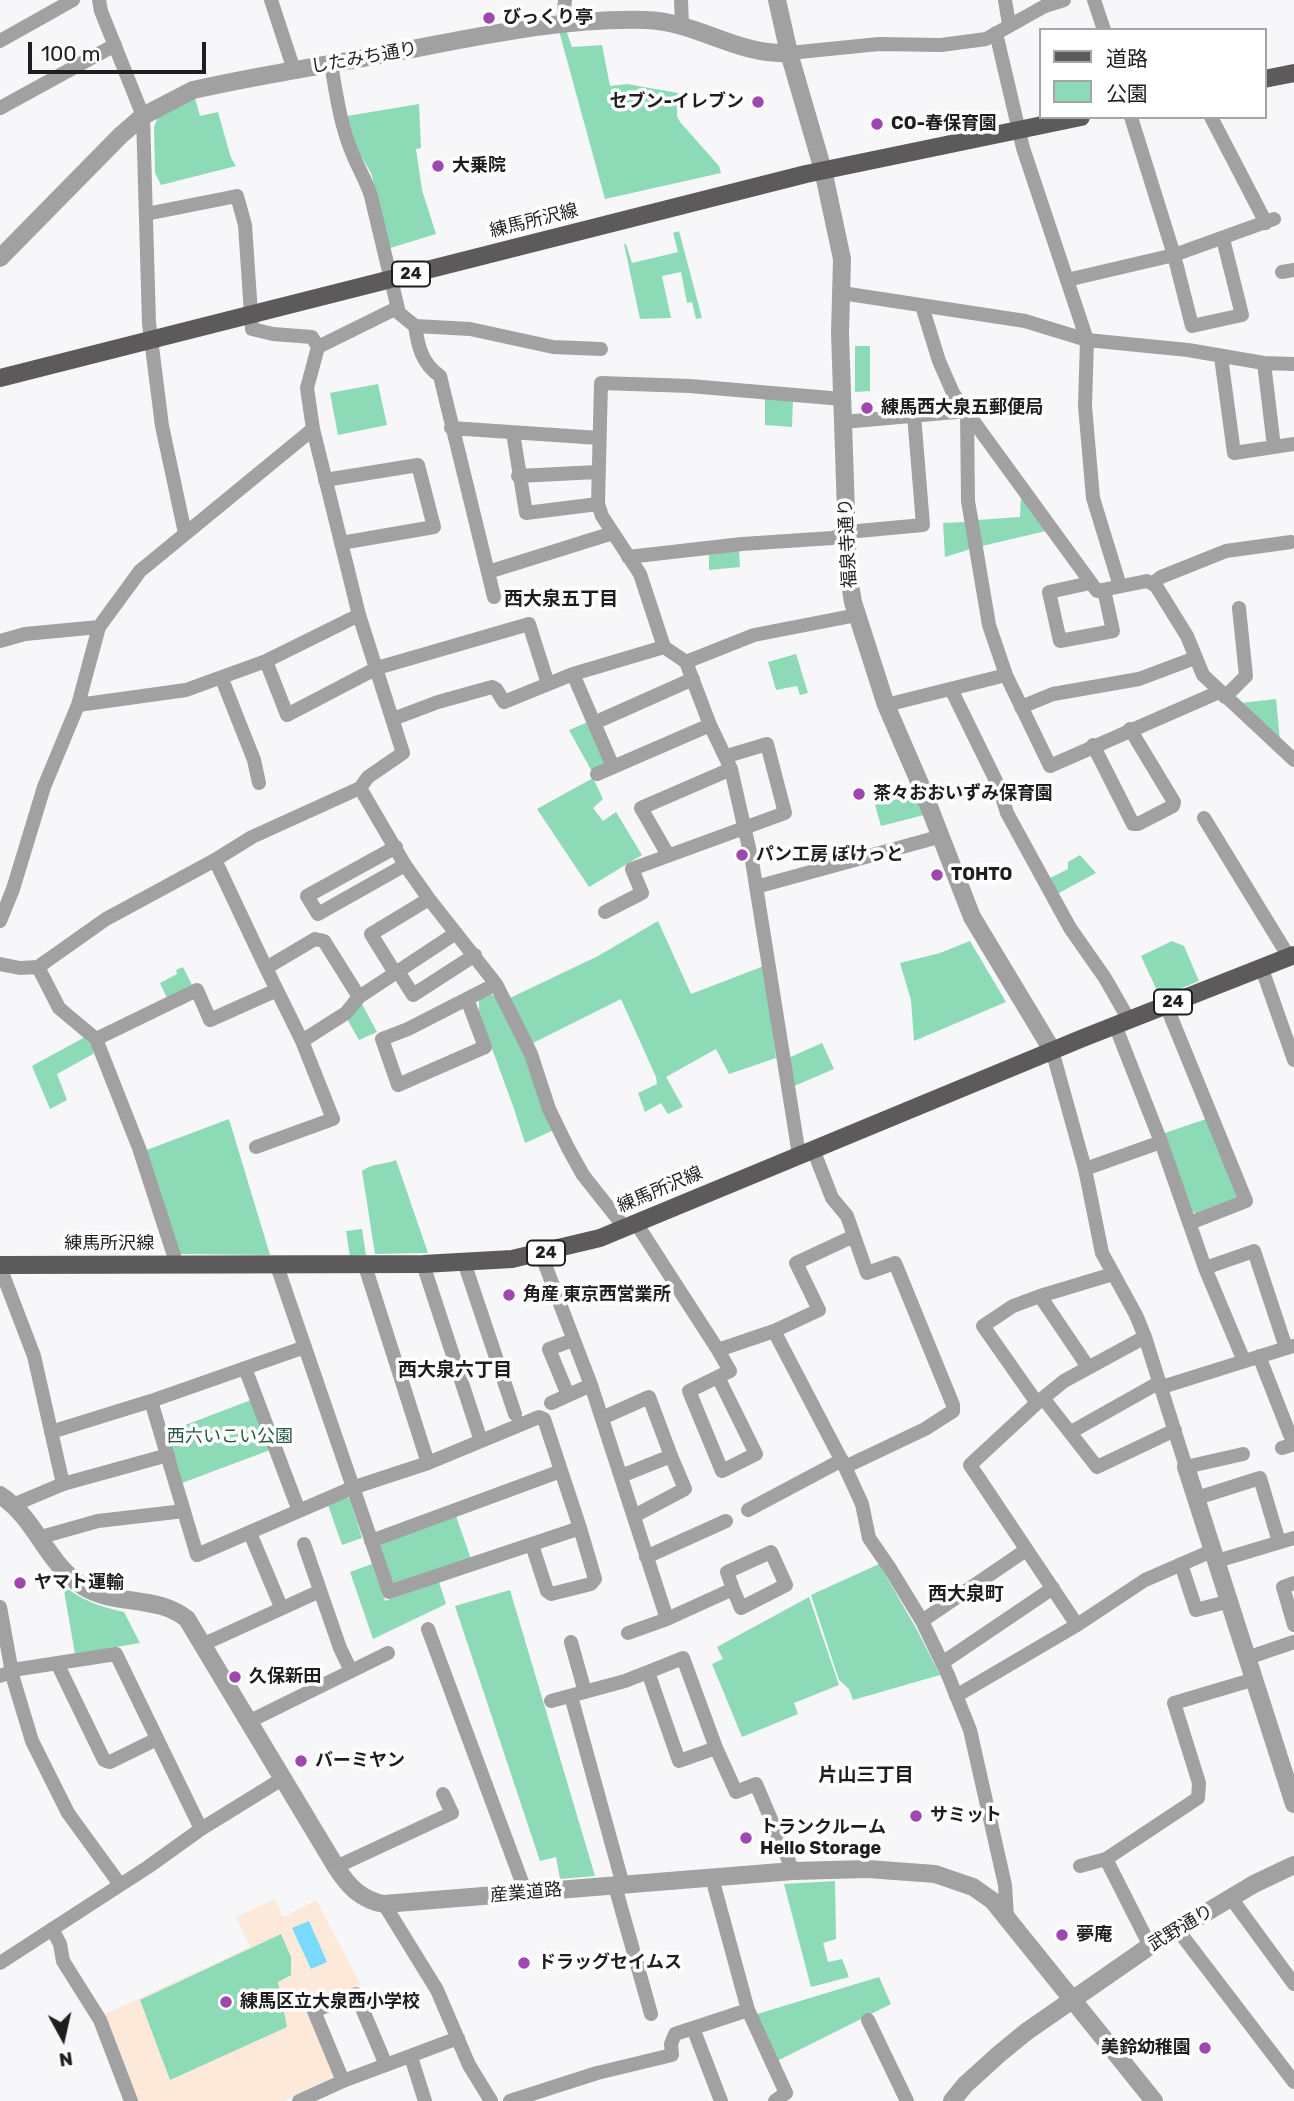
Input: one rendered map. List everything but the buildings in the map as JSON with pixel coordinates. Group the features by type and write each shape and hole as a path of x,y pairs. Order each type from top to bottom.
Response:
{"main road":[{"path":"1266,79 1294,73"},
{"name":"練馬所沢線","path":"0,378 823,170 1071,119"},
{"name":"練馬所沢線","path":"0,1266 365,1266 512,1259 541,1254 600,1238 1052,1050 1292,956"}],"street":[{"path":"0,41 73,0"},
{"path":"99,0 143,116 151,340 162,426 185,533"},
{"path":"271,0 294,70"},
{"path":"563,22 565,0"},
{"path":"681,0 682,25"},
{"name":"福泉寺通り","path":"777,0 823,170 839,242 846,534 848,572 857,615 886,705 942,836 972,917 1052,1050"},
{"path":"1005,0 1009,24"},
{"path":"789,52 879,44 942,45 986,39 1009,24 1064,0"},
{"path":"1094,0 1103,28"},
{"name":"したみち通り","path":"0,258 121,135 143,116 193,90 563,22 647,20 682,25 743,48 767,53 789,52"},
{"path":"996,33 1017,130 1087,340 1085,406 1093,498 1120,586"},
{"path":"0,108 115,45"},
{"path":"331,64 341,122 352,154 365,177 399,313 415,326 470,329 553,347 601,349"},
{"path":"1132,119 1174,255 1192,326 1242,315 1223,239"},
{"path":"1067,280 1174,255 1270,221 1212,119"},
{"path":"0,964 20,968 38,967 106,919 215,860 252,836 360,788 368,777 403,753 359,615 313,429 307,388 318,347 312,337 254,331 251,327 245,225 237,196 146,214"},
{"path":"842,293 1025,321 1087,340 1188,350 1264,363 1294,364"},
{"path":"922,306 939,361 953,393 1090,583 1097,591 1147,581 1153,583 1187,636 1203,675 1294,760"},
{"path":"318,347 397,308"},
{"path":"415,326 418,349 431,370 440,376 494,597"},
{"path":"1221,357 1234,453 1294,444"},
{"path":"1264,363 1274,447"},
{"path":"748,1510 843,1464 925,1429 953,1412 953,1405 895,1263 867,1273 847,1216 832,1198 806,1152 756,887 729,762 710,725 686,662 664,646 640,574 602,516 598,504 601,383 690,386 842,399"},
{"path":"843,422 967,411"},
{"path":"967,411 970,514 989,625 1006,676 1050,766 1130,729 1222,694 1246,676 1239,608"},
{"path":"628,557 742,544 832,538 858,531 923,525 914,415"},
{"path":"451,428 598,438"},
{"path":"0,921 13,889 44,787 78,705 99,627 140,571 313,429"},
{"path":"513,433 526,513 598,504"},
{"path":"325,480 418,465 434,527 341,543"},
{"path":"519,476 597,472"},
{"path":"488,572 613,534"},
{"path":"1153,583 1161,577 1223,551 1291,542"},
{"path":"1090,583 1049,592 1060,641 1112,631 1104,590"},
{"path":"78,705 186,691 266,661 359,615"},
{"path":"686,662 754,635 857,615"},
{"path":"266,661 287,715 377,668 529,624 548,684"},
{"path":"0,641 25,634 99,627"},
{"path":"393,719 438,702 492,687 504,702 573,674 664,646"},
{"path":"1021,707 1053,694 1139,679 1195,658"},
{"path":"573,674 613,767"},
{"path":"886,705 1006,676"},
{"path":"222,679 254,760 259,783"},
{"path":"594,723 693,679"},
{"path":"951,689 999,787 1007,813 1070,928 1105,978 1205,1268 1244,1361"},
{"path":"597,774 710,725"},
{"path":"1093,746 1133,824 1138,824 1173,806 1174,802 1130,729"},
{"path":"605,912 642,893 632,869 785,813 767,744 640,808 668,855"},
{"path":"360,788 429,900 496,984 531,1054 549,1109 583,1175 630,1225 730,1371 689,1391 722,1471 756,1454 718,1377"},
{"path":"1204,818 1292,956"},
{"path":"756,887 942,836"},
{"path":"396,848 307,896 318,914 405,865"},
{"path":"215,860 302,1041 332,1119 256,1147"},
{"path":"429,900 371,934 413,995 475,955"},
{"path":"302,1041 345,1013 359,997 456,933"},
{"path":"266,968 315,939 324,941 359,997"},
{"path":"38,967 58,1008 96,1039 134,1135 177,1265"},
{"path":"1262,969 1294,1060"},
{"path":"467,999 485,1047 398,1086 382,1039 496,984"},
{"path":"96,1039 197,990 210,1020 277,990"},
{"path":"1166,1004 1246,1201 1190,1223"},
{"path":"1052,1050 1085,1169 1101,1253 1145,1336 1294,1804"},
{"path":"1085,1169 1161,1142"},
{"path":"718,1350 774,1331 820,1310 796,1263 854,1236"},
{"path":"1071,1432 1161,1385 1290,1347 1254,1251 1205,1268"},
{"path":"541,1254 591,1385 667,1619"},
{"path":"464,1262 515,1414"},
{"path":"423,1264 481,1441"},
{"path":"0,1266 32,1348 63,1484"},
{"path":"277,1266 389,1592 580,1528"},
{"path":"365,1266 428,1463"},
{"path":"1113,1274 1013,1306 983,1326 1040,1400 1071,1432 1097,1467 1175,1430"},
{"path":"1040,1296 1088,1367"},
{"path":"774,1331 862,1504 869,1538 922,1621 970,1730 1005,1885 1007,1917"},
{"path":"1077,1625 970,1465 1040,1400 1088,1367 1145,1336"},
{"path":"568,1395 549,1349 573,1340"},
{"path":"51,1432 151,1401 304,1347"},
{"path":"1259,1356 1289,1442"},
{"path":"245,1368 299,1511"},
{"path":"551,1403 591,1385"},
{"path":"602,1418 649,1397 684,1489 634,1516"},
{"path":"151,1401 197,1555 352,1488 428,1463 539,1417 544,1419 596,1579 592,1584 551,1594 547,1591 532,1545"},
{"path":"1186,1467 1243,1454"},
{"path":"168,1455 7,1500 41,1537 63,1570 85,1587 97,1593 173,1609 187,1619 336,1867 356,1892 372,1902 384,1904 437,1990 469,2065 491,2101"},
{"path":"621,1476 671,1457"},
{"path":"372,1541 561,1471"},
{"path":"956,1696 1077,1625 1144,1580 1181,1564 1290,1541 1260,1478 1196,1498"},
{"path":"41,1537 97,1521 184,1511"},
{"path":"646,1557 726,1521"},
{"path":"250,1533 281,1607"},
{"path":"304,1544 340,1648 351,1671"},
{"path":"922,1621 1026,1550"},
{"path":"1181,1564 1196,1610 1230,1601"},
{"path":"1294,1583 1283,1587 1294,1625"},
{"path":"942,1663 1053,1588"},
{"path":"628,1633 667,1619 733,1589"},
{"path":"204,1644 320,1591"},
{"path":"0,1607 6,1673 32,1741 68,1813 116,1879 118,1886"},
{"path":"428,1629 526,1893"},
{"path":"571,1642 578,1694 619,1885 651,2014"},
{"path":"1247,1658 1294,1642"},
{"path":"248,1722 388,1653"},
{"path":"6,1673 116,1654 201,1829"},
{"path":"551,1701 648,1672 683,1658 716,1748 736,1792 756,1784 793,1871"},
{"path":"58,1663 104,1760 110,1762 157,1739"},
{"path":"648,1672 679,1760 716,1748"},
{"path":"1080,1866 1105,1859 1198,1798 1199,1783 1174,1703 1255,1679"},
{"path":"0,1963 201,1829 282,1779"},
{"path":"336,1867 452,1813 443,1794"},
{"path":"1105,1859 1150,1946"},
{"name":"武野通り","path":"952,2101 998,2054 1026,2032 1150,1946 1279,1871 1294,1865"},
{"name":"産業道路","path":"384,1904 793,1871 868,1869 935,1874 973,1887 993,1901 1154,2101"},
{"path":"712,1878 748,2010 786,2093 775,2101"},
{"path":"1231,1899 1294,1983"},
{"path":"52,1929 60,1944 64,1961 100,2020 131,2101"},
{"path":"1177,1929 1294,2082"},
{"path":"343,2081 314,2011 356,1994 386,2065"},
{"path":"510,2101 615,2068 672,2055 671,2044 675,2034 748,2010"},
{"path":"868,2020 902,2099"},
{"path":"693,2028 721,2101"},
{"path":"299,2101 343,2081 458,2038"},
{"path":"411,2057 425,2101"}],"shaded area":[{"name":"練馬区立大泉西小学校","path":"275,1899 283,1917 316,1900 361,1985 308,2009 337,2075 284,2101 138,2101 105,2014 250,1947 236,1917"}],"green space":[{"path":"566,30 572,47 602,45 610,86 627,84 678,93 677,116 680,122 719,166 721,173 605,199 559,31"},
{"path":"195,98 200,116 218,112 231,158 236,166 161,185 155,173 154,127 158,117"},
{"path":"419,104 421,148 416,149 422,190 436,234 390,248 371,173 358,151 347,116"},
{"path":"679,231 702,318 696,319 692,302 687,303 681,272 662,276 671,318 640,319 624,244 632,263 678,252 673,233"},
{"path":"855,346 870,346 870,391 855,392"},
{"path":"378,384 387,425 338,435 330,393"},
{"path":"765,398 793,400 792,427 765,425"},
{"path":"1021,495 1046,531 982,546 977,520 1020,517"},
{"path":"965,522 971,549 945,557 943,523"},
{"path":"739,550 740,567 709,570 709,555"},
{"path":"796,654 808,693 800,695 797,686 776,690 768,662"},
{"path":"1276,699 1280,741 1240,703"},
{"path":"588,722 605,759 603,765 591,770 569,730"},
{"path":"593,778 603,799 593,808 603,821 616,812 642,855 589,887 537,809"},
{"path":"916,794 924,815 881,826 875,805"},
{"path":"1080,855 1096,873 1057,894 1048,879 1068,869 1068,862"},
{"path":"658,921 691,994 764,966 776,1058 729,1074 716,1049 666,1077 683,1107 668,1114 661,1103 645,1112 638,1093 657,1084 656,1077 621,999 531,1044 510,998 598,956"},
{"path":"970,941 1006,1002 914,1041 911,1000 900,963 940,953"},
{"path":"1172,941 1184,946 1199,981 1160,997 1141,956"},
{"path":"183,967 193,987 167,998 160,983 177,974 176,970"},
{"path":"490,994 500,998 528,1060 554,1130 525,1143 479,1013 479,999"},
{"path":"362,1004 377,1032 359,1040 346,1017"},
{"path":"85,1037 94,1049 93,1054 57,1074 67,1100 50,1109 32,1066"},
{"path":"822,1043 834,1069 792,1087 786,1059"},
{"path":"229,1119 270,1255 179,1254 144,1151"},
{"path":"1206,1119 1238,1195 1236,1200 1197,1214 1191,1211 1162,1134"},
{"path":"396,1160 428,1253 375,1254 362,1171"},
{"path":"362,1229 366,1255 350,1256 346,1231"},
{"name":"西六いこい公園","path":"251,1400 270,1450 182,1483 167,1432"},
{"path":"346,1497 350,1499 362,1538 342,1545 328,1505"},
{"path":"456,1516 471,1559 394,1586 378,1549 381,1544"},
{"path":"372,1564 385,1601 439,1582 446,1604 373,1639 350,1572"},
{"path":"879,1564 940,1675 853,1700 849,1689 839,1680 811,1595"},
{"path":"63,1585 91,1602 124,1612 140,1643 75,1654"},
{"path":"510,1590 595,1876 560,1879 556,1857 540,1861 455,1606"},
{"path":"809,1597 839,1685 794,1703 798,1714 742,1737 712,1664 723,1659 717,1647"},
{"path":"835,1881 836,1939 823,1943 828,1962 842,1959 849,1977 811,1987 784,1884"},
{"path":"281,1934 291,1957 291,1975 278,1982 287,2027 170,2080 140,2000"},
{"path":"879,1977 891,2004 777,2061 754,2015"}],"water":[{"path":"309,1921 327,1962 311,1969 292,1928"}],"place":[{"name":"びっくり亭","path":"489,18"},
{"name":"セブン-イレブン","path":"758,102"},
{"name":"CO-春保育園","path":"877,124"},
{"name":"大乗院","path":"438,166"},
{"name":"練馬西大泉五郵便局","path":"867,408"},
{"name":"茶々おおいずみ保育園","path":"859,794"},
{"name":"パン工房 ぽけっと","path":"742,855"},
{"name":"TOHTO","path":"937,875"},
{"name":"角産 東京西営業所","path":"509,1295"},
{"name":"ヤマト運輸","path":"20,1583"},
{"name":"久保新田","path":"235,1677"},
{"name":"バーミヤン","path":"301,1761"},
{"name":"サミット","path":"916,1816"},
{"name":"トランクルーム Hello Storage","path":"746,1838"},
{"name":"夢庵","path":"1062,1935"},
{"name":"ドラッグセイムス","path":"524,1963"},
{"name":"練馬区立大泉西小学校","path":"226,2002"},
{"name":"美鈴幼稚園","path":"1205,2048"}],"district":[{"name":"西大泉五丁目","path":"561,600"},
{"name":"西大泉六丁目","path":"455,1371"},
{"name":"西大泉町","path":"966,1595"},
{"name":"片山三丁目","path":"866,1776"}]}
